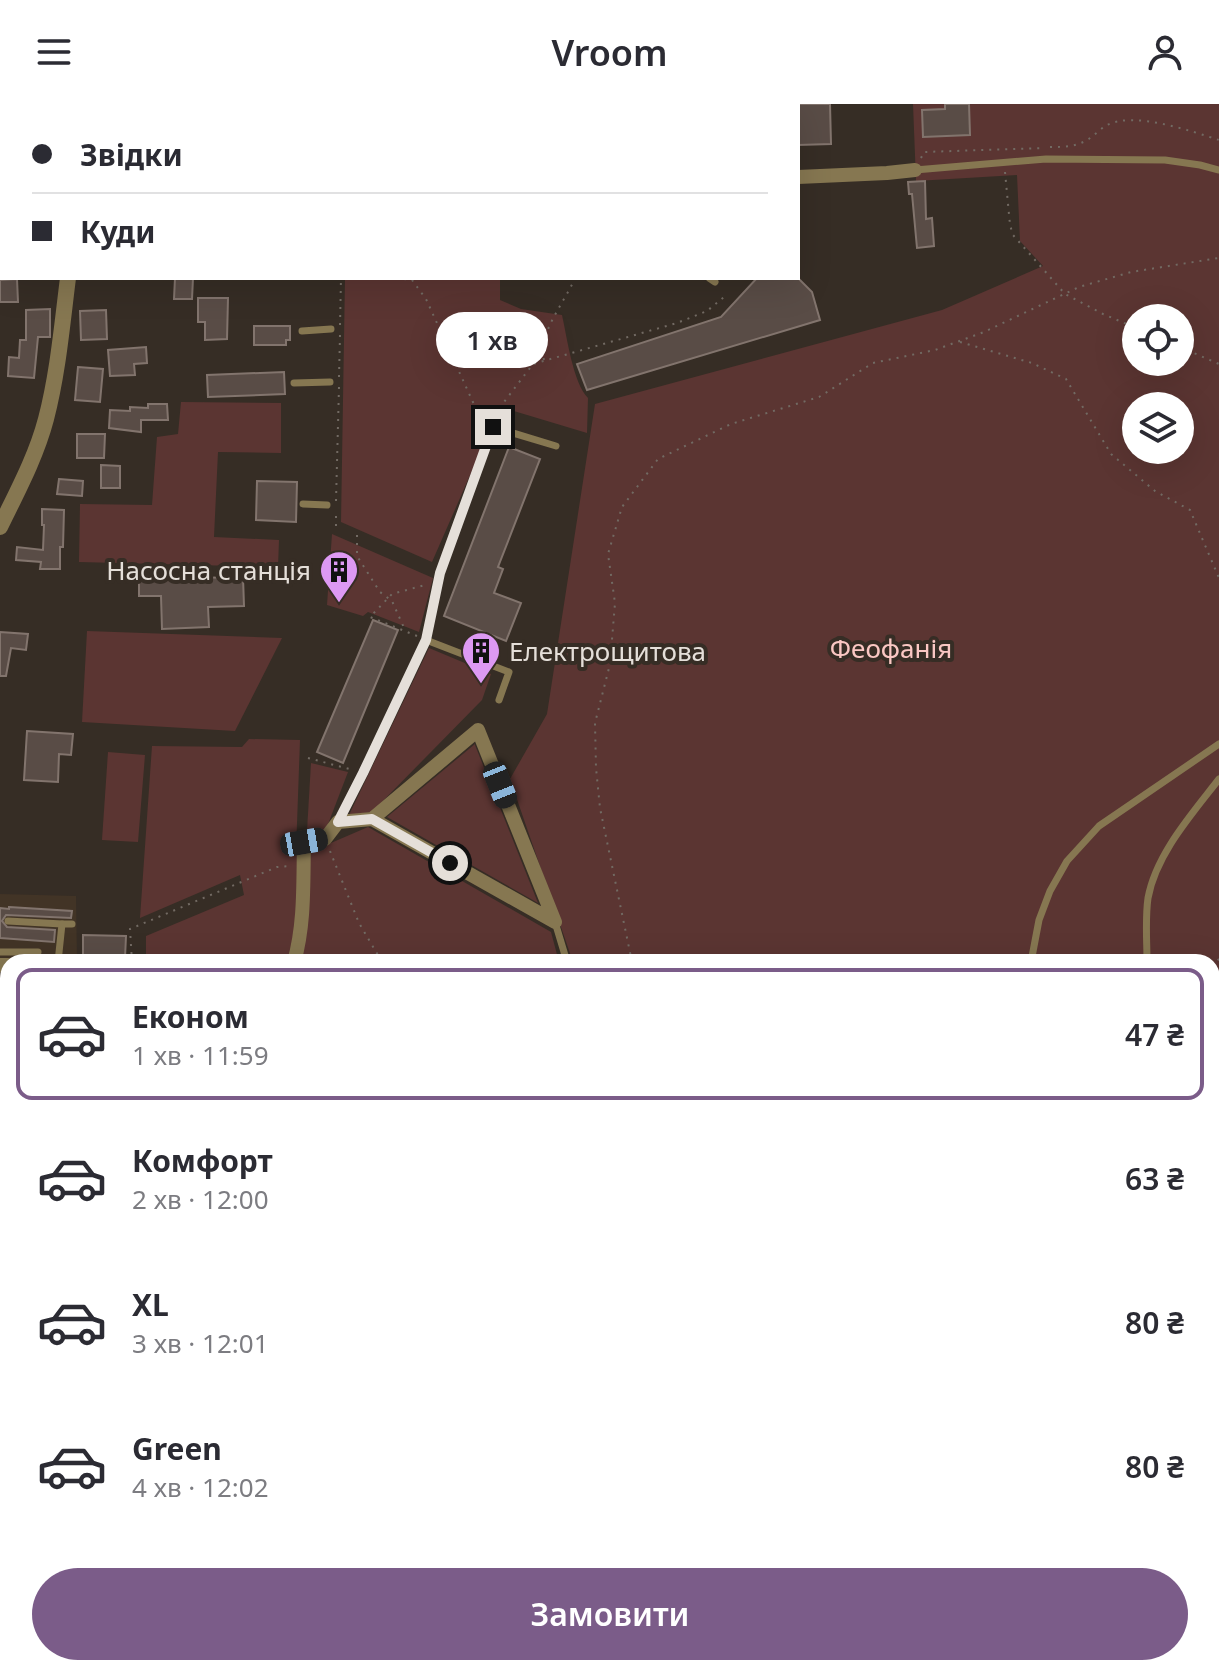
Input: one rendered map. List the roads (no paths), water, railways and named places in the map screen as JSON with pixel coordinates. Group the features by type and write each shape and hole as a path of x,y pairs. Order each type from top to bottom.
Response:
{"street":[{"path":"800,177 915,170"},
{"path":"0,527 34,455 46,419 59,352 68,280"},
{"path":"372,819 478,730 555,922"},
{"path":"296,954 300,935 304,842 325,839 338,822 372,819 555,922"}],"lane":[{"path":"915,170 1046,159 1165,160 1219,170"},
{"path":"302,331 331,329"},
{"path":"294,383 330,382"},
{"path":"338,822 426,640 438,582 489,428 556,446"},
{"path":"303,504 327,505"},
{"path":"426,640 509,672 499,700"},
{"path":"1033,954 1039,920 1050,891 1067,861 1099,826 1219,744"},
{"path":"1147,954 1148,897 1162,861 1182,826 1219,779"},
{"path":"8,921 72,924"},
{"path":"555,922 565,954"},
{"path":"59,954 62,924"},
{"path":"0,952 38,952"}],"place":[{"name":"Насосна станція","path":"339,604"},
{"name":"Електрощитова","path":"481,685"}],"park label":[{"name":"Феофанія","path":"891,648"}]}
